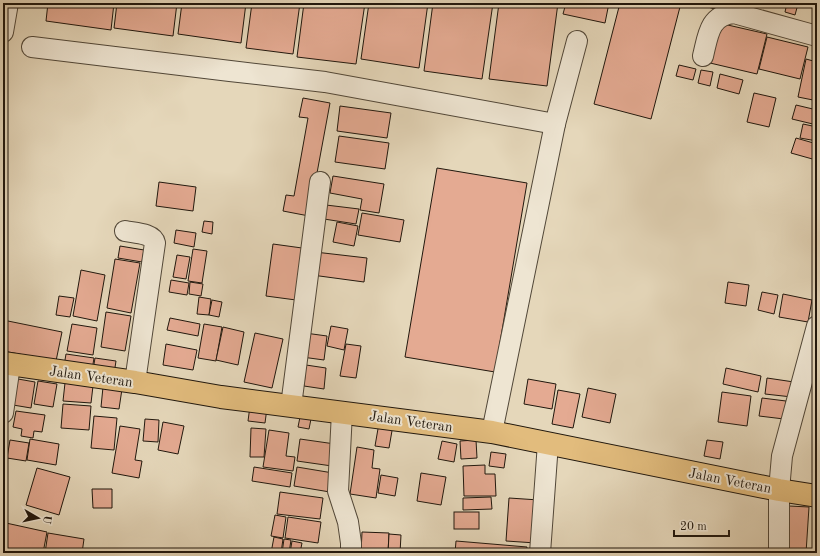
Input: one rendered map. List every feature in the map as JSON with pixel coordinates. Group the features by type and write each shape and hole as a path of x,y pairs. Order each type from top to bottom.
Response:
{"main road":[{"name":"Jalan Veteran","path":"7,364 135,382 221,397 492,432 779,490 817,496"}],"street":[{"path":"3,32 6,4"},
{"path":"703,56 714,22 720,16 727,14 734,13 817,36"},
{"path":"492,432 555,124 577,41"},
{"path":"32,47 325,82 555,124"},
{"path":"291,406 320,182"},
{"path":"125,231 151,237 155,240 135,382"},
{"path":"779,553 779,490 782,456 817,326"},
{"path":"3,413 7,364"},
{"path":"342,412 338,491 348,522 351,553"},
{"path":"540,553 548,444"}],"building":[{"path":"48,3 114,3 111,30 46,21"},
{"path":"117,3 177,3 173,36 114,28"},
{"path":"182,3 246,3 241,43 178,34"},
{"path":"252,3 300,3 293,54 246,48"},
{"path":"304,3 365,3 356,64 297,57"},
{"path":"369,3 428,3 419,68 361,59"},
{"path":"433,3 493,3 482,79 424,71"},
{"path":"499,3 558,3 547,86 489,79"},
{"path":"566,3 609,3 605,23 563,14"},
{"path":"620,3 681,3 651,119 594,104"},
{"path":"709,3 725,3 722,11 708,7"},
{"path":"787,3 798,4 795,15 785,12"},
{"path":"719,23 767,34 757,74 710,63"},
{"path":"767,37 808,47 800,79 759,69"},
{"path":"806,59 817,62 817,81 813,100 798,97"},
{"path":"679,65 696,69 693,80 676,76"},
{"path":"701,70 713,72 710,86 698,83"},
{"path":"720,74 743,80 739,94 717,88"},
{"path":"817,88 817,106 813,105"},
{"path":"754,93 776,98 769,127 747,122"},
{"path":"303,98 330,103 309,216 283,211 286,195 294,196 308,118 299,117"},
{"path":"796,105 817,110 817,125 792,119"},
{"path":"340,106 391,113 387,138 337,131"},
{"path":"803,124 817,127 817,141 800,138"},
{"path":"339,136 389,143 385,169 335,162"},
{"path":"796,138 817,144 816,160 791,153"},
{"path":"437,168 527,183 495,372 405,357"},
{"path":"333,176 384,184 379,213 360,210 362,199 330,193"},
{"path":"159,182 196,187 193,211 156,206"},
{"path":"326,205 359,209 356,224 324,219"},
{"path":"362,213 404,220 400,242 358,235"},
{"path":"204,221 213,222 212,234 202,232"},
{"path":"337,222 358,226 354,246 333,242"},
{"path":"176,230 196,233 194,247 174,243"},
{"path":"273,244 302,248 296,300 266,296"},
{"path":"120,246 144,250 142,262 118,258"},
{"path":"193,249 207,251 202,283 188,281"},
{"path":"315,252 367,258 364,282 312,275"},
{"path":"177,255 190,257 186,279 173,277"},
{"path":"115,259 140,263 131,313 107,308"},
{"path":"81,270 105,275 97,321 73,316"},
{"path":"171,280 189,283 187,295 169,292"},
{"path":"190,282 203,284 201,296 189,294"},
{"path":"728,282 749,285 746,306 725,303"},
{"path":"762,292 778,295 774,314 758,310"},
{"path":"783,294 812,300 808,322 779,317"},
{"path":"59,296 74,298 70,317 56,315"},
{"path":"199,297 211,299 209,315 197,314"},
{"path":"212,300 222,302 219,317 209,315"},
{"path":"106,312 131,316 125,351 101,347"},
{"path":"170,318 200,324 198,336 167,330"},
{"path":"3,320 62,332 56,361 3,351"},
{"path":"72,324 97,328 93,355 67,351"},
{"path":"204,324 222,327 216,361 198,358"},
{"path":"331,326 348,329 344,350 327,346"},
{"path":"223,327 244,332 238,365 216,360"},
{"path":"255,333 283,339 272,388 244,382"},
{"path":"305,333 327,336 324,360 302,357"},
{"path":"166,344 197,350 193,370 163,365"},
{"path":"346,344 361,346 356,378 340,376"},
{"path":"66,354 94,358 92,370 64,366"},
{"path":"95,358 116,361 114,374 93,370"},
{"path":"306,365 326,368 324,389 304,386"},
{"path":"726,368 761,376 758,392 723,384"},
{"path":"767,378 794,382 792,397 765,394"},
{"path":"18,379 35,382 31,408 13,405"},
{"path":"528,379 556,384 552,409 524,404"},
{"path":"38,381 57,384 53,407 34,404"},
{"path":"65,383 93,386 91,403 63,401"},
{"path":"103,387 122,389 119,409 101,407"},
{"path":"588,388 616,394 610,423 582,417"},
{"path":"558,390 580,394 573,428 552,424"},
{"path":"722,392 751,396 747,426 718,422"},
{"path":"762,398 786,401 784,419 759,416"},
{"path":"63,404 91,406 89,430 61,428"},
{"path":"250,406 267,408 265,423 248,421"},
{"path":"16,411 45,415 42,432 34,431 33,438 21,436 22,429 13,427"},
{"path":"301,412 312,414 309,429 298,427"},
{"path":"94,416 117,418 114,450 91,448"},
{"path":"145,419 159,420 158,442 143,441"},
{"path":"163,422 184,426 178,454 158,450"},
{"path":"379,423 393,425 389,448 375,446"},
{"path":"120,426 140,429 135,460 142,461 139,478 112,473"},
{"path":"251,428 266,429 264,457 250,457"},
{"path":"269,430 289,433 286,456 295,457 293,471 263,467"},
{"path":"30,439 59,444 56,465 27,460"},
{"path":"300,439 335,444 332,466 297,461"},
{"path":"10,440 29,443 26,461 7,458"},
{"path":"476,440 477,458 461,459 460,441"},
{"path":"707,440 723,442 720,459 704,456"},
{"path":"442,441 457,444 454,462 438,459"},
{"path":"357,447 374,450 372,468 380,469 376,498 350,494"},
{"path":"491,452 506,454 504,468 489,466"},
{"path":"485,465 485,474 495,474 496,496 464,496 463,466"},
{"path":"254,467 292,473 290,487 252,481"},
{"path":"297,467 333,473 330,492 294,486"},
{"path":"37,468 70,477 59,515 26,505"},
{"path":"421,473 446,477 441,505 417,501"},
{"path":"381,475 398,478 395,496 378,493"},
{"path":"92,489 112,489 112,508 93,508"},
{"path":"280,492 323,498 320,519 277,514"},
{"path":"491,497 492,509 463,510 463,498"},
{"path":"509,498 539,500 536,543 506,541"},
{"path":"789,506 809,507 806,553 787,553"},
{"path":"816,508 817,553 813,553"},
{"path":"454,512 479,512 479,529 454,529"},
{"path":"275,515 286,517 283,538 271,536"},
{"path":"288,517 321,522 318,543 285,538"},
{"path":"6,523 47,532 43,553 12,553 3,551 3,536"},
{"path":"362,532 389,533 388,553 361,553"},
{"path":"48,533 84,539 82,553 45,553"},
{"path":"389,534 401,535 400,553 388,553"},
{"path":"274,537 283,539 281,553 271,553"},
{"path":"284,539 291,540 289,553 282,553"},
{"path":"292,541 302,543 300,553 290,553"},
{"path":"456,541 527,547 526,553 455,553"}]}
